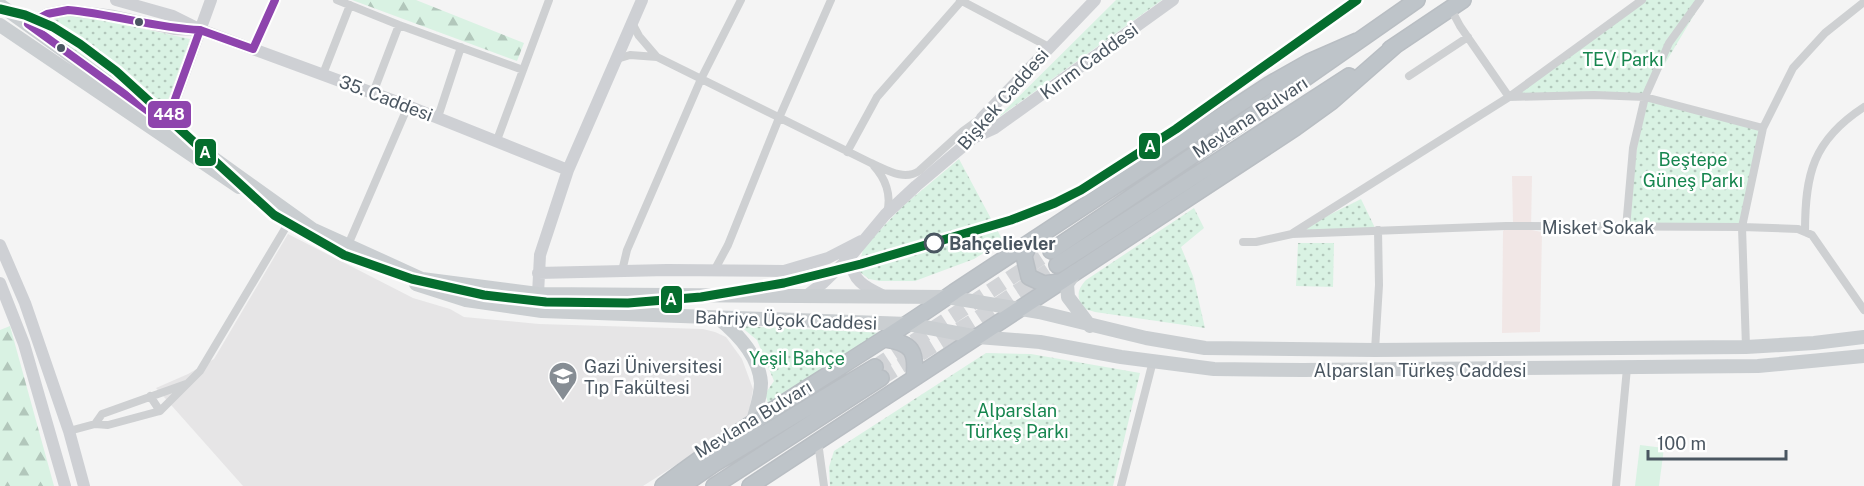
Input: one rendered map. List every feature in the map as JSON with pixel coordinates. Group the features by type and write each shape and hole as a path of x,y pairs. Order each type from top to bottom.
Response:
{"highway":[{"name":"Mevlana Bulvarı","path":"1417,0 1054,258 1396,45 1457,4"},
{"path":"663,486 1270,84 1309,62 1357,41"},
{"path":"750,486 1295,128 1331,102 1396,45"},
{"path":"1030,243 1024,256 1029,277 1044,284 1059,282"},
{"path":"885,339 903,341 912,350 916,361 914,378"},
{"name":"Mevlana Bulvarı","path":"682,486 714,464 878,373 714,486"}],"main road":[{"name":"Bahriye Üçok Caddesi","path":"0,4 312,229 422,279 538,294 947,297 1017,309"},
{"path":"19,38 28,24"},
{"name":"Bahriye Üçok Caddesi","path":"0,25 289,222 412,284 466,300 543,310 908,324 978,337"},
{"path":"1075,272 1067,284 1068,297 1090,326"},
{"path":"538,294 543,310"},
{"path":"800,320 806,296"},
{"name":"Alparslan Türkeş Caddesi","path":"1017,309 1039,312 1146,338 1205,348 1375,350 1746,347 1814,343 1864,336"},
{"path":"717,317 735,331 746,345 759,374 760,392 752,425"},
{"name":"Alparslan Türkeş Caddesi","path":"978,337 1040,342 1214,369 1758,366 1864,356"}],"street":[{"path":"116,0 173,16 201,30"},
{"path":"166,124 211,0"},
{"path":"253,49 275,0"},
{"path":"337,0 523,70"},
{"path":"497,140 549,0"},
{"path":"538,294 540,255 568,170 642,0"},
{"path":"622,271 627,250 701,79 741,0"},
{"path":"714,271 728,245 779,118 831,0"},
{"path":"848,152 877,97 961,0 1048,47"},
{"name":"Bişkek Caddesi","path":"806,296 850,257 885,216 916,186 973,138 982,118 1095,0"},
{"name":"Kırım Caddesi","path":"973,138 995,128 1173,0"},
{"path":"1243,242 1256,242 1292,234 1509,97 1642,0"},
{"path":"1626,228 1634,148 1645,97 1669,43 1700,0"},
{"path":"1746,347 1742,227 1763,128 1793,68 1825,33 1864,2"},
{"path":"1457,4 1468,37 1509,97"},
{"path":"322,74 350,6"},
{"path":"28,24 47,14 68,10 114,16 174,29 201,30"},
{"path":"632,22 639,36 657,57"},
{"path":"373,93 399,25"},
{"name":"35. Caddesi","path":"201,30 438,117 568,170"},
{"path":"1408,76 1468,37"},
{"path":"438,117 461,47"},
{"path":"617,59 630,55 657,57 891,172 912,175 963,131 982,118"},
{"path":"1509,97 1594,95 1645,97 1763,128"},
{"path":"348,245 408,106"},
{"path":"1864,107 1838,128 1824,143 1816,157 1807,190 1805,232 1812,235 1864,310"},
{"path":"871,164 886,184 889,204 885,216"},
{"path":"69,431 95,424 108,425 160,411 200,371 289,222"},
{"name":"Misket Sokak","path":"1292,234 1506,226 1742,227 1798,229 1805,232"},
{"path":"1375,350 1379,285 1378,230"},
{"path":"538,273 784,271 828,258 866,238"},
{"path":"0,246 24,303 69,431 84,486"},
{"path":"850,257 851,270 857,280 887,297"},
{"path":"0,283 24,344 65,486"},
{"path":"1121,486 1153,361"},
{"path":"1616,486 1627,368"},
{"path":"95,424 102,414 188,384"},
{"path":"150,396 160,411"},
{"path":"818,442 824,486"}],"shaded area":[{"path":"1512,176 1532,176 1531,230 1542,232 1540,332 1502,333 1503,231 1513,223"},
{"name":"Gazi Üniversitesi Tıp Fakültesi","path":"288,234 413,298 450,309 464,317 539,324 703,329 715,332 726,337 742,359 753,389 748,419 643,486 243,486 156,388 214,359"}],"green space":[{"path":"352,0 416,0 524,43 517,61"},
{"path":"1116,0 1162,0 995,120"},
{"path":"1639,0 1703,0 1645,97 1763,128 1742,227 1626,228 1644,97 1509,97"},
{"path":"61,15 80,15 190,39 163,114 53,37 50,27"},
{"path":"959,159 1003,241 974,259 915,281 869,279 857,270 864,247 903,206"},
{"path":"1361,199 1376,230 1295,232"},
{"path":"1194,208 1204,228 1181,247 1193,276 1205,328 1095,312 1082,308 1079,293 1086,280"},
{"path":"1298,243 1334,243 1333,287 1296,286"},
{"path":"10,326 54,486 0,486 0,330"},
{"name":"Yeşil Bahçe","path":"740,326 882,333 771,411 765,394 774,381 757,340"},
{"name":"Alparslan Türkeş Parkı","path":"986,353 1031,354 1140,373 1113,486 830,486 829,467 834,451"},
{"path":"1640,445 1664,448 1659,486 1635,486"}],"tunnel":[{"path":"875,367 1051,251"},
{"path":"881,378 975,320 1057,265"}],"transit line":[{"name":"448","path":"200,30 253,49 275,0"},
{"name":"A","path":"0,9 25,15 53,27 80,44 116,71 274,215 344,255 412,279 484,295 546,302 628,303 701,297 784,283 861,264 1011,220 1055,203 1081,190 1176,129 1357,0"},
{"name":"448","path":"68,10 167,27 200,30 166,124 28,24 47,14 68,10"}],"place":[{"name":"Bahçelievler","path":"934,243"},
{"name":"Gazi Üniversitesi Tıp Fakültesi","path":"563,402"}],"park label":[{"name":"TEV Parkı","path":"1623,59"},
{"name":"Beştepe Güneş Parkı","path":"1693,169"}]}
